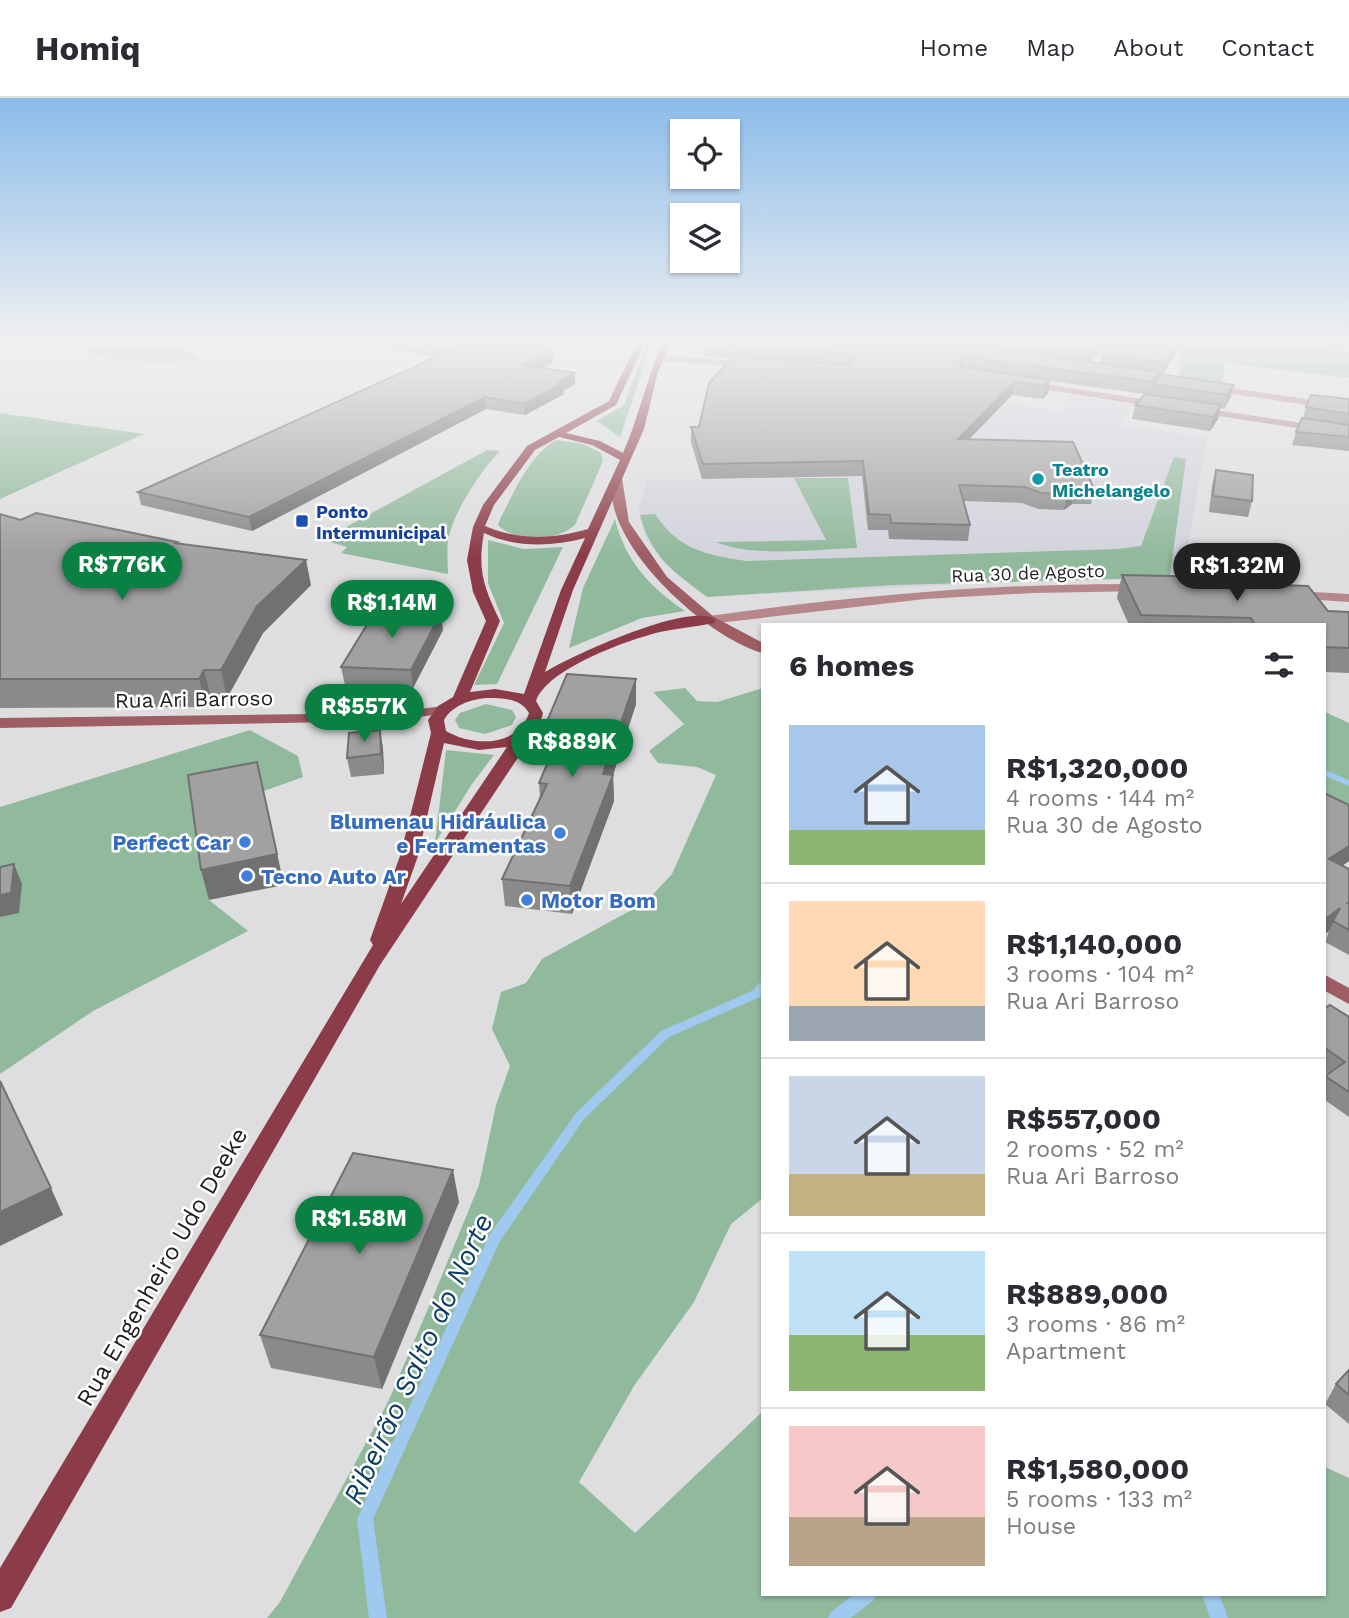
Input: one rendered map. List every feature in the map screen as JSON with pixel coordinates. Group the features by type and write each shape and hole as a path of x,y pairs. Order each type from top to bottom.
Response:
{"main road":[{"path":"459,700 493,621 479,592 473,568 479,527 518,461 531,448 598,414"},
{"path":"443,710 459,700 493,693 528,702 567,590 643,414"},
{"path":"556,433 596,443 626,459"},
{"path":"617,478 623,522 663,580 709,620 761,648"},
{"path":"479,527 503,538 533,544 563,541 592,532"},
{"path":"534,687 568,663 634,632 709,620"},
{"name":"Rua Engenheiro Udo Deeke","path":"0,1597 371,963 536,719 534,707 528,702"},
{"name":"Rua Engenheiro Udo Deeke","path":"371,963 409,856 443,710"},
{"name":"Rua Ari Barroso","path":"0,723 389,717 443,710"},
{"name":"Rua Ari Barroso","path":"389,717 438,729"},
{"path":"438,729 461,744 487,746 524,734"},
{"path":"1326,983 1349,997"}],"street":[{"path":"1223,414 1349,433"},
{"name":"Rua 30 de Agosto","path":"709,620 931,595 1071,587 1150,588"},
{"path":"1281,594 1349,598"}],"shaded area":[{"path":"833,414 1127,414 1121,425 1207,437 1182,579 1099,577 707,597 666,565 646,539 638,509 647,480 827,478 825,421"}],"green space":[{"path":"0,414 144,434 0,499"},
{"path":"609,414 628,414 620,437 597,421"},
{"path":"556,440 583,444 601,453 603,461 575,525 557,535 536,538 506,531 498,525 517,486 530,465"},
{"path":"487,450 500,451 477,479 457,514 448,540 448,574 341,553 347,547 330,542 337,532"},
{"path":"1174,457 1186,459 1170,575 1157,578 892,585 707,597 674,571 657,553 640,515 655,514 674,536 695,549 747,561 1118,549 1141,546"},
{"path":"794,478 848,478 857,548 766,551 731,547 716,542 826,540"},
{"path":"615,519 625,548 641,572 685,611 642,618 569,648 583,588"},
{"path":"488,540 524,549 563,547 497,684 474,685 504,623 488,583"},
{"path":"685,688 697,701 717,702 761,689 761,1200 731,1224 694,1302 634,1386 579,1482 635,1533 761,1413 761,1596 1326,1596 1326,1467 1349,1478 1349,1618 267,1618 280,1602 388,1402 479,1185 496,1105 510,1066 492,1029 501,992 526,983 542,959 646,902 672,874 716,775 697,767 658,763 649,751 684,724 653,692"},
{"path":"486,704 512,710 516,717 512,725 485,734 459,728 455,720 460,713"},
{"path":"1326,712 1349,723 1349,818 1326,809"},
{"path":"250,730 298,756 303,777 264,791 209,900 248,931 93,1011 0,1074 0,807"},
{"path":"446,750 494,755 472,784 435,843"}],"building":[{"path":"311,414 452,414 249,517 138,492"},
{"path":"702,414 983,414 958,439 1073,442 1094,489 1075,488 1067,494 1041,493 1025,487 959,485 970,525 891,523 890,515 869,514 863,461 703,464 691,427 699,427"},
{"path":"1193,414 1215,414 1213,417"},
{"path":"1302,418 1349,425 1349,437 1296,432"},
{"path":"1216,470 1253,475 1252,501 1213,496"},
{"path":"36,513 177,542 174,543 306,560 257,606 221,670 204,670 199,679 0,679 0,514 21,520"},
{"path":"1122,575 1215,577 1219,583 1308,586 1328,611 1349,612 1349,648 1326,647 1326,623 1254,623 1251,618 1141,615"},
{"path":"376,610 441,613 411,670 341,667"},
{"path":"567,674 636,679 603,774 613,775 570,886 502,879 547,784 539,783 560,734 542,733"},
{"path":"380,730 381,754 347,758 349,733"},
{"path":"257,762 277,854 201,870 188,775"},
{"path":"1326,794 1349,805 1349,846 1329,859 1349,869 1349,930 1333,921 1340,908 1327,918"},
{"path":"14,864 11,893 0,895 0,867"},
{"path":"1330,1005 1349,1017 1349,1092 1326,1077 1345,1062 1326,1049 1326,1007"},
{"path":"0,1081 51,1188 0,1212"},
{"path":"353,1153 453,1170 374,1357 260,1335"},
{"path":"1349,1370 1349,1395 1336,1384"}],"waterway":[{"name":"Ribeirão Salto do Norte","path":"1326,773 1349,783"},
{"name":"Ribeirão Salto do Norte","path":"378,1618 365,1519 495,1238 580,1116 665,1034 758,993 761,989"},
{"name":"Ribeirão Salto do Norte","path":"837,1618 865,1596"},
{"name":"Ribeirão Salto do Norte","path":"1211,1596 1219,1618"}],"place":[{"name":"Teatro Michelangelo","path":"1038,479"},
{"name":"Ponto Intermunicipal","path":"302,521"},
{"name":"Blumenau Hidráulica e Ferramentas","path":"560,833"},
{"name":"Perfect Car","path":"245,842"},
{"name":"Tecno Auto Ar","path":"247,876"},
{"name":"Motor Bom","path":"527,900"}]}
